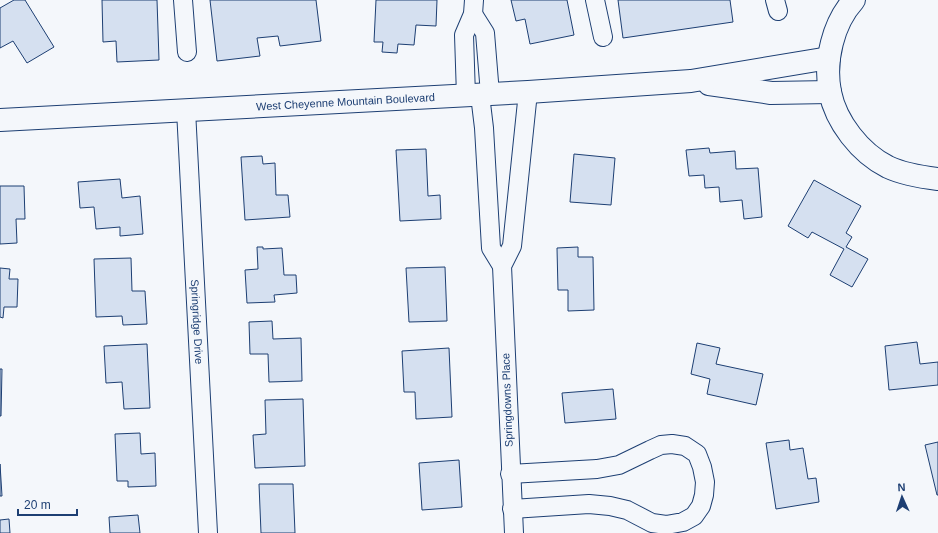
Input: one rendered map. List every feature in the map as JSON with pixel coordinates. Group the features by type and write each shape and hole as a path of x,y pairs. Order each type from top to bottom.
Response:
{"street":[{"path":"183,0 187,52"},
{"path":"595,0 603,37"},
{"path":"854,0 841,18 834,34 829,58 828,75 830,92 837,112 846,129 858,144 888,167 909,174 938,180"},
{"name":"Springdowns Place","path":"474,7 485,33 478,95 484,128 491,248 502,266"},
{"name":"West Cheyenne Mountain Boulevard","path":"0,120 478,95 690,81 829,58"},
{"name":"West Cheyenne Mountain Boulevard","path":"690,81 771,94 830,92"},
{"name":"Springdowns Place","path":"514,533 510,474 502,266 512,246 528,92"},
{"name":"Springridge Drive","path":"186,110 208,533"},
{"path":"510,474 598,469 619,465 650,450 672,444 684,446 697,454 702,467 705,482 701,506 694,516 683,522 666,525 652,523 627,510 610,506 590,504 512,509"}],"building":[{"path":"14,0 25,0 54,47 27,63 13,41 0,48 0,8"},
{"path":"102,0 157,0 159,60 117,62 116,41 103,42"},
{"path":"210,0 316,0 321,41 280,46 278,36 257,38 260,56 217,61"},
{"path":"376,0 437,0 436,26 416,25 414,45 398,44 397,53 382,52 383,42 374,42"},
{"path":"511,0 567,0 574,35 530,44 525,19 516,21"},
{"path":"618,0 730,0 733,22 623,38"},
{"path":"709,148 710,153 735,151 736,169 758,168 762,217 744,219 742,200 720,202 719,187 705,188 704,175 689,176 686,150"},
{"path":"426,149 428,196 440,195 441,219 400,221 396,150"},
{"path":"574,154 615,158 611,205 570,202"},
{"path":"262,156 263,164 275,163 276,195 288,195 290,217 245,220 241,157"},
{"path":"120,179 122,198 140,196 143,234 120,236 120,227 96,229 94,207 80,208 78,182"},
{"path":"814,180 861,206 846,233 852,237 846,247 868,259 852,287 830,275 844,249 812,232 808,238 788,226"},
{"path":"0,186 24,186 25,219 16,219 17,243 0,244"},
{"path":"257,247 263,247 263,249 282,248 284,275 296,275 297,293 274,295 275,302 247,303 245,270 258,269"},
{"path":"578,247 578,257 593,257 594,310 568,311 568,290 558,290 557,248"},
{"path":"131,258 132,291 145,291 147,324 123,325 122,316 96,317 94,259"},
{"path":"445,267 447,321 409,322 406,268"},
{"path":"0,268 10,269 9,279 18,279 17,307 4,307 3,318 0,317"},
{"path":"272,321 273,339 301,338 302,381 269,382 268,354 250,354 249,322"},
{"path":"917,342 920,364 938,362 938,385 889,390 885,346"},
{"path":"697,343 720,348 716,364 763,374 756,405 707,394 710,379 691,374"},
{"path":"147,344 150,408 124,409 122,382 106,383 104,346"},
{"path":"449,348 452,417 416,419 415,392 404,392 402,351"},
{"path":"0,369 2,369 1,416 0,416"},
{"path":"613,389 616,419 565,423 562,393"},
{"path":"303,399 305,466 255,468 253,435 266,434 265,400"},
{"path":"140,433 141,454 155,453 156,486 128,487 128,481 117,481 115,434"},
{"path":"789,440 790,450 803,448 808,479 816,478 819,502 776,509 766,443"},
{"path":"938,442 938,495 937,495 925,445"},
{"path":"459,460 462,507 422,510 419,463"},
{"path":"0,464 2,496 0,496"},
{"path":"259,484 293,484 295,533 261,533"},
{"path":"138,515 140,533 110,533 109,517"},
{"path":"9,519 10,533 0,533 0,520"}]}
